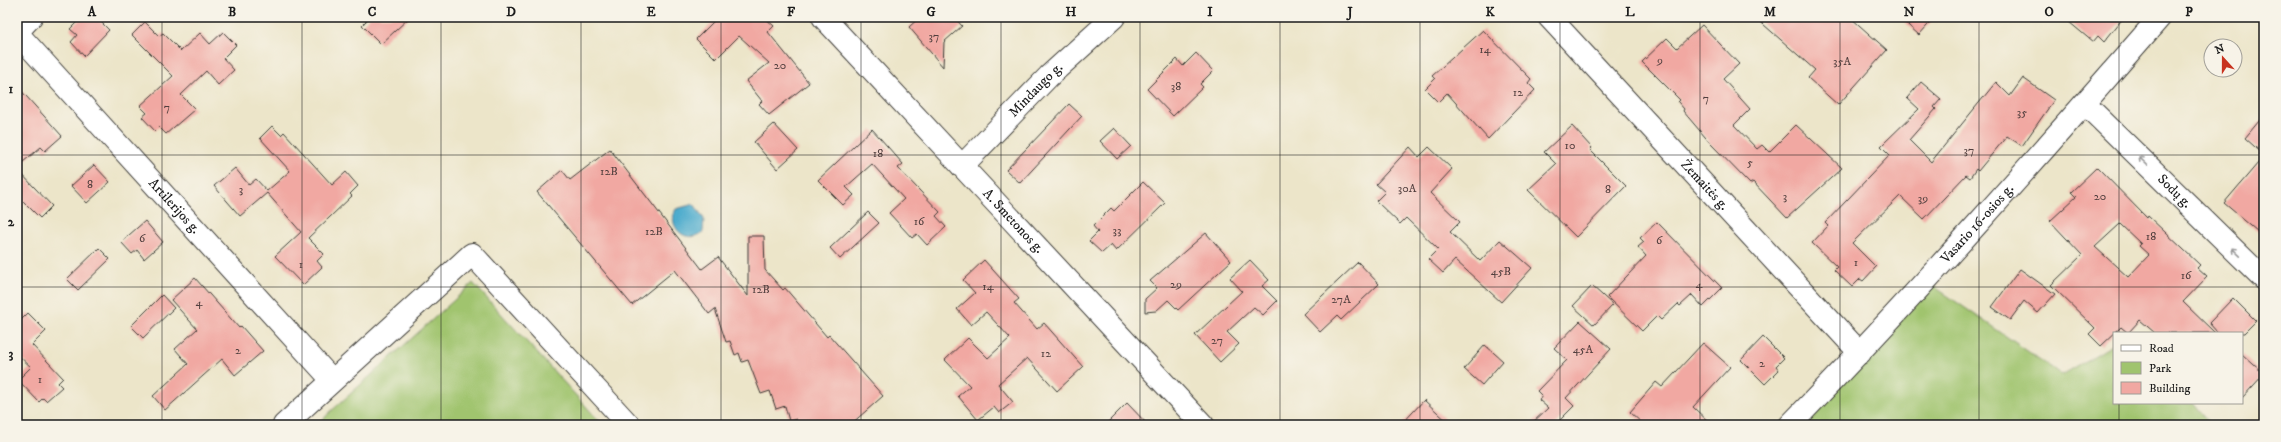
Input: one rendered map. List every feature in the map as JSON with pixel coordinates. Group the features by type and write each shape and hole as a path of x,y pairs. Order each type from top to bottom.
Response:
{"street":[{"path":"17,32 31,17"},
{"name":"A. Smetonos g.","path":"824,17 1203,425"},
{"name":"Mindaugo g.","path":"962,166 1049,76 1114,17"},
{"name":"Žemaitės g.","path":"1549,17 1860,353"},
{"name":"Vasario 16-osios g.","path":"1790,425 1860,353 2012,187 2160,17"},
{"name":"Artilerijos g.","path":"17,32 332,380"},
{"name":"Sodų g.","path":"2085,104 2264,279"},
{"path":"284,425 472,254 629,425"}],"green space":[{"path":"473,283 603,425 318,425 328,414"},
{"path":"1932,285 2062,375 2113,345 2113,404 2194,404 2211,425 1804,425"}],"water":[{"path":"694,204 704,219 703,232 697,236 690,237 679,232 674,222 674,215 676,209"}],"building":[{"path":"82,17 96,17 109,30 84,56 71,42 77,35 70,29"},
{"path":"370,17 410,17 381,44 362,25"},
{"path":"718,17 764,17 774,26 768,32 809,83 769,115 759,104 762,101 746,81 769,63 739,36 716,59 696,39"},
{"path":"920,17 954,17 962,26 944,42 943,67 909,27"},
{"path":"1755,17 1850,17 1887,50 1838,105 1808,78 1815,70"},
{"path":"1899,17 1935,17 1919,35"},
{"path":"2063,17 2124,17 2104,42 2098,36 2093,42"},
{"path":"145,22 159,36 163,33 181,51 200,33 210,44 223,32 236,45 223,58 234,70 218,85 206,71 181,95 195,109 166,134 159,127 155,131 142,117 147,113 140,106 173,76 132,35"},
{"path":"1702,25 1739,64 1723,79 1750,109 1734,125 1757,149 1762,145 1769,152 1796,125 1842,168 1787,218 1753,182 1750,184 1711,144 1683,111 1684,109 1678,102 1680,100 1642,62 1667,38 1677,48"},
{"path":"1483,30 1531,79 1528,83 1535,90 1488,139 1447,93 1438,102 1425,89 1435,79 1432,76"},
{"path":"1196,53 1213,71 1200,84 1203,87 1173,116 1147,89 1177,59 1183,66"},
{"path":"2023,78 2054,100 2022,146 2007,136 1978,171 1976,169 1970,178 1966,175 1924,219 1900,196 1852,243 1876,267 1863,281 1860,279 1852,287 1834,270 1837,267 1812,243 1828,226 1825,223 1890,155 1881,146 1919,109 1907,98 1921,82 1941,99 1934,107 1936,109 1909,140 1931,162 1996,82 2010,96"},
{"path":"17,86 62,136 45,151 41,147 17,167"},
{"path":"1069,104 1082,116 1020,183 1006,170"},
{"path":"2264,115 2264,155 2245,138"},
{"path":"774,124 798,150 777,169 754,142"},
{"path":"272,126 281,135 284,132 332,185 346,172 358,186 350,194 352,196 308,238 324,254 317,261 322,267 303,285 275,256 301,232 267,193 240,216 214,186 235,168 249,185 256,179 267,191 290,171 260,138"},
{"path":"1572,126 1592,148 1590,150 1626,186 1576,237 1528,190 1556,164 1544,152"},
{"path":"1114,128 1131,146 1117,159 1100,141"},
{"path":"872,129 903,164 898,168 940,212 936,216 946,227 927,245 917,234 912,238 889,213 904,199 872,164 846,187 854,195 843,205 818,180"},
{"path":"1410,147 1419,157 1429,147 1452,169 1430,193 1460,222 1450,232 1480,261 1500,240 1532,268 1501,302 1455,260 1443,273 1428,259 1438,249 1406,218 1400,224 1376,201 1385,192 1376,184"},
{"path":"610,149 702,269 718,257 748,296 748,236 764,236 765,270 783,290 785,288 827,337 829,335 883,396 850,425 797,425 796,419 789,421 785,406 776,409 770,391 761,394 748,360 742,362 739,353 735,355 730,341 726,342 715,309 709,314 675,270 632,305 537,192 562,170 570,180"},
{"path":"2264,156 2264,237 2224,203"},
{"path":"94,165 110,182 87,203 71,186"},
{"path":"2097,167 2147,218 2148,216 2200,265 2197,268 2207,277 2183,302 2214,332 2154,332 2140,320 2129,332 2121,327 2116,332 2113,332 2113,335 2101,346 2089,334 2095,328 2051,285 2082,255 2050,221 2076,197 2071,192","holes":["2120,224 2141,244 2139,246 2149,255 2128,277 2095,247"]},
{"path":"17,169 52,206 40,218 17,195"},
{"path":"1143,182 1165,203 1116,251 1111,245 1102,253 1089,241 1098,232 1093,226 1111,208 1114,211"},
{"path":"868,212 879,223 840,259 830,248"},
{"path":"145,221 163,242 144,259 137,250 132,254 121,242"},
{"path":"1657,222 1722,288 1703,307 1692,295 1680,306 1678,304 1661,320 1657,316 1642,331 1607,297 1646,256 1638,247 1644,242 1640,238"},
{"path":"1206,233 1231,261 1178,310 1168,300 1156,311 1145,312 1145,299 1157,288 1150,281"},
{"path":"99,248 110,259 78,290 67,279"},
{"path":"984,260 1019,299 1014,303 1037,329 1044,323 1083,367 1057,391 1027,358 998,384 1013,402 999,413 994,407 978,420 958,396 970,386 945,360 968,338 988,358 1010,338 986,312 971,325 957,309 975,293 963,280"},
{"path":"1250,260 1269,280 1262,286 1277,301 1263,315 1254,307 1227,332 1239,344 1220,362 1195,335 1242,291 1230,278"},
{"path":"1358,262 1379,284 1341,320 1337,316 1320,332 1303,314"},
{"path":"2020,269 2055,294 2038,313 2024,301 2010,320 1992,307"},
{"path":"195,278 239,328 241,326 263,351 235,375 222,359 165,410 153,396 188,364 175,349 197,329 171,300"},
{"path":"1592,286 1613,305 1594,325 1573,306"},
{"path":"162,295 174,308 143,338 131,326"},
{"path":"2233,298 2256,321 2244,333 2217,332 2209,323"},
{"path":"28,313 46,331 32,345 63,378 58,383 62,387 46,401 43,398 39,402 18,380 31,367 20,357 17,360 17,324"},
{"path":"1580,321 1611,349 1566,398 1574,406 1555,425 1530,425 1548,408 1539,400 1542,396 1537,391 1567,360 1554,348"},
{"path":"1763,337 1784,358 1776,366 1779,370 1765,384 1741,360"},
{"path":"1703,343 1730,367 1693,407 1712,425 1644,425 1630,412 1656,382 1662,387"},
{"path":"1485,345 1503,361 1482,385 1464,369"},
{"path":"2243,355 2264,374 2243,397"},
{"path":"1424,400 1451,425 1401,425"},
{"path":"1127,403 1148,425 1105,425"}]}
